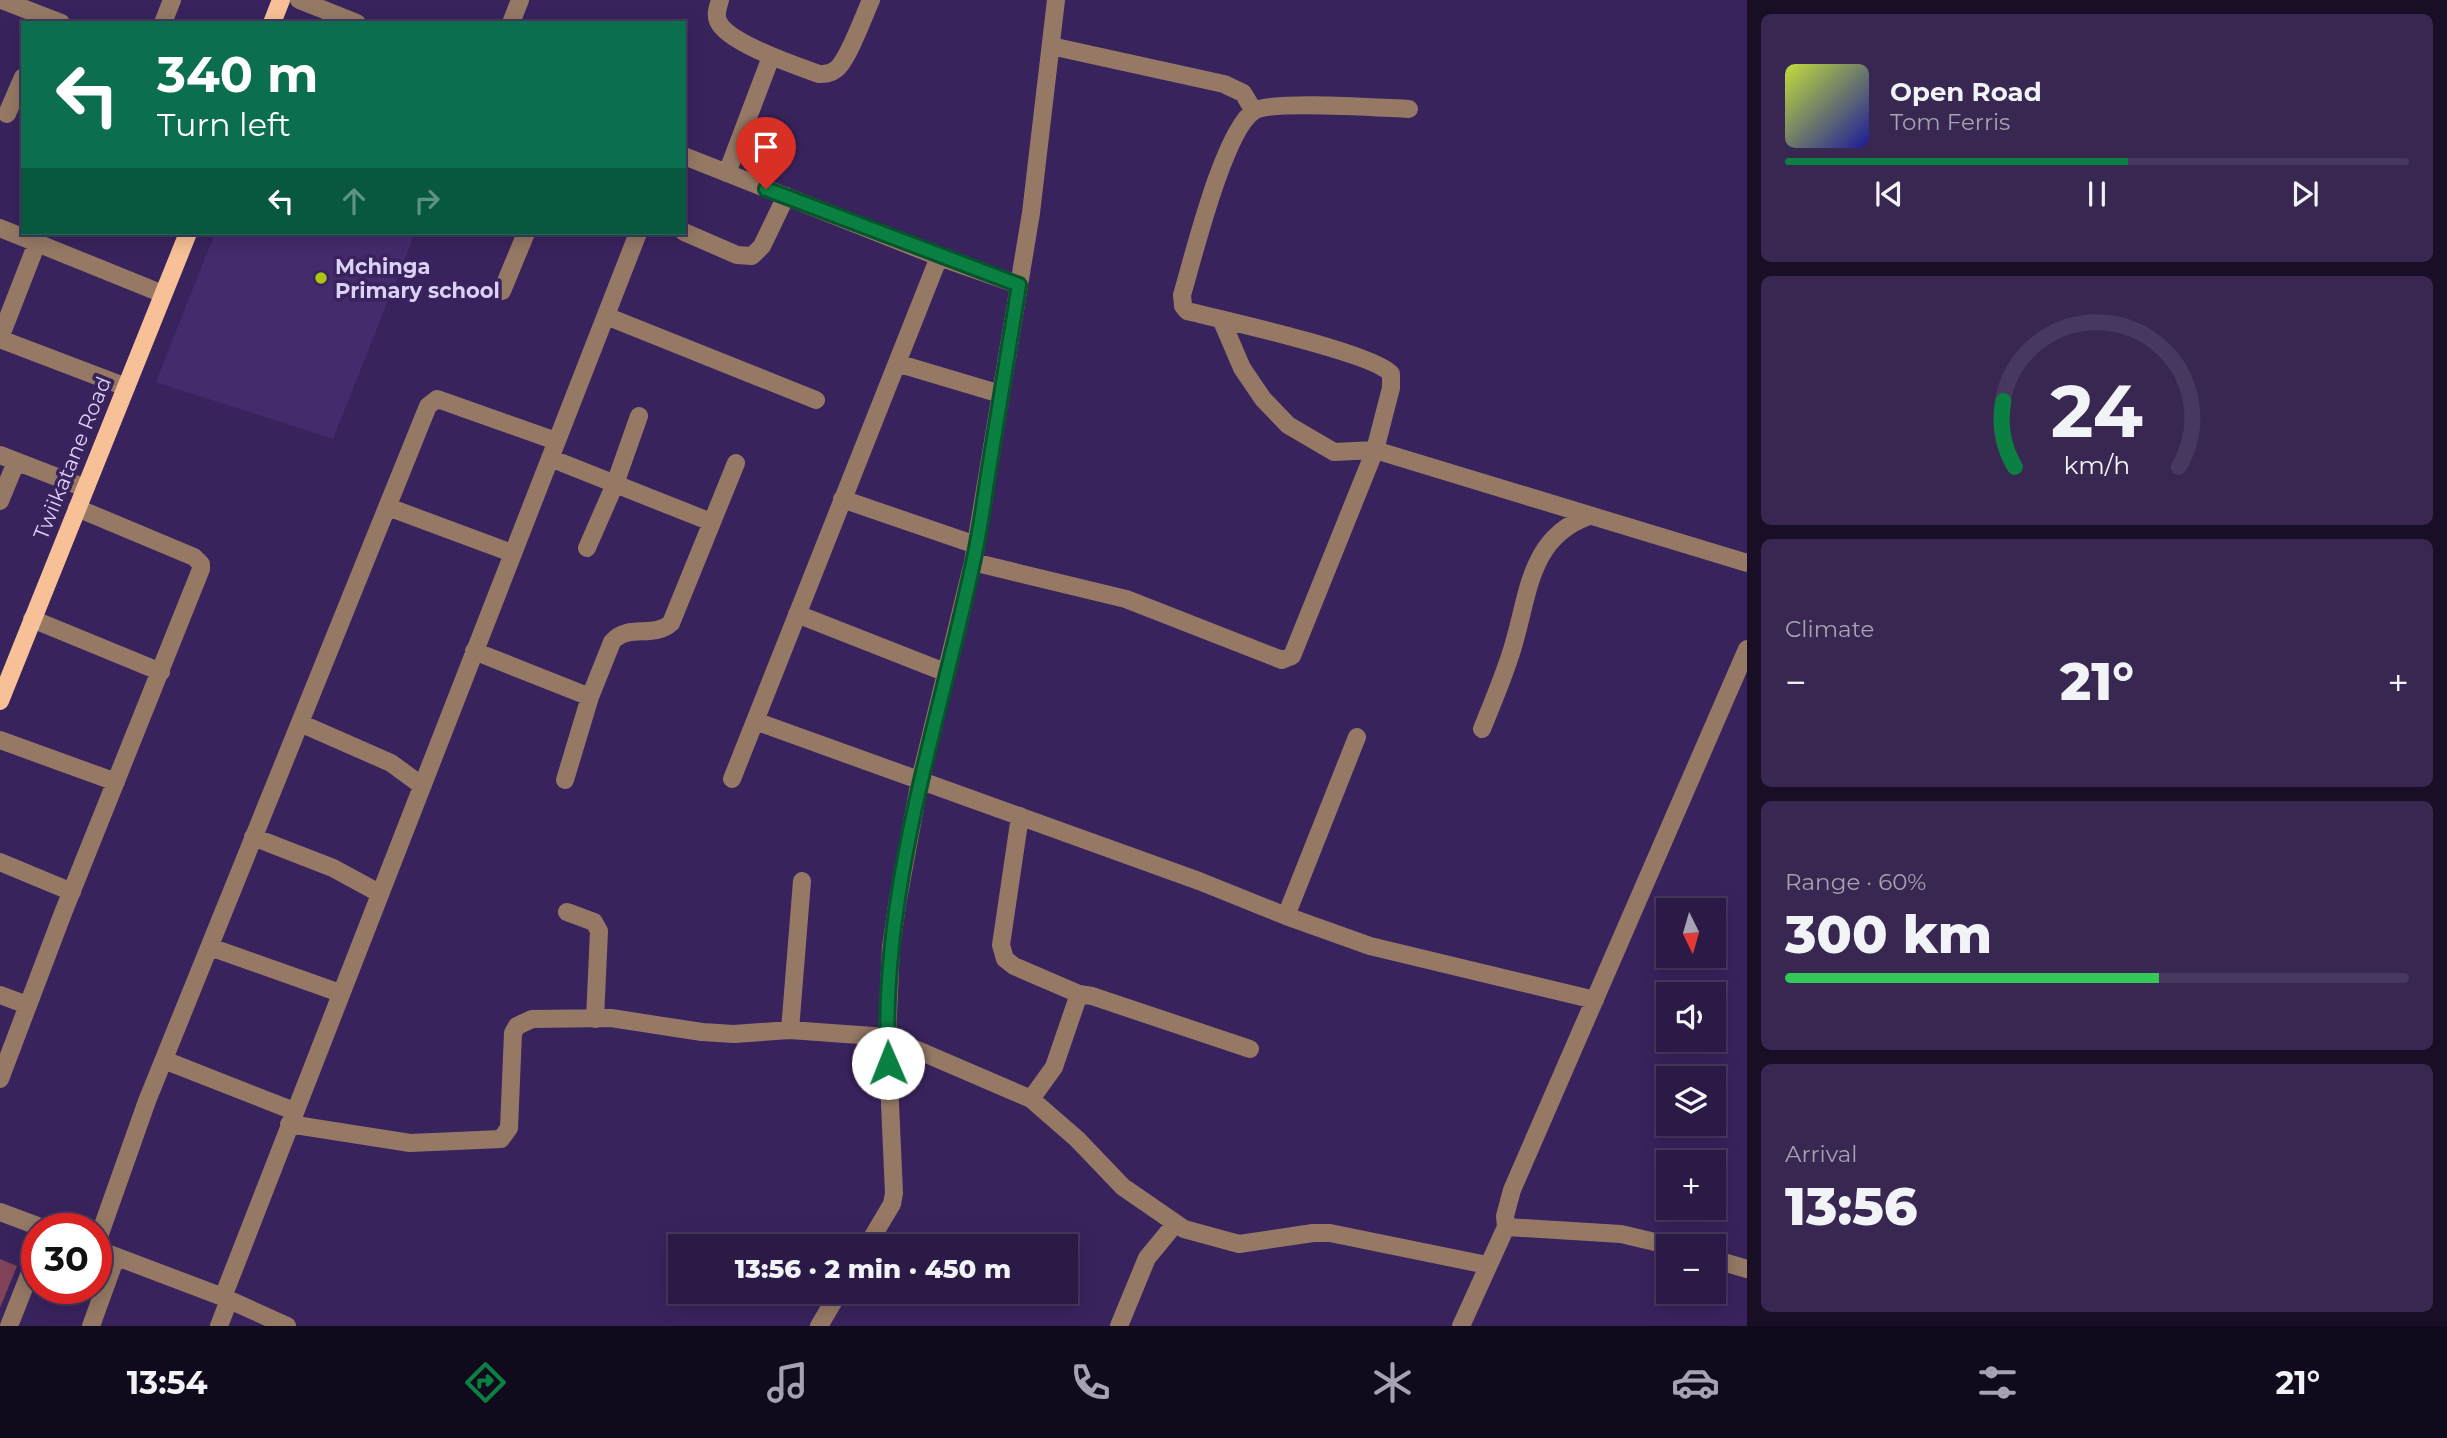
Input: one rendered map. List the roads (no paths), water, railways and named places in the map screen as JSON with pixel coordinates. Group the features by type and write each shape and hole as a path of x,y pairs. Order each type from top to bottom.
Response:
{"main road":[{"path":"273,21 281,0"},
{"name":"Twiikatane Road","path":"0,701 187,235"}],"street":[{"path":"2,0 51,21"},
{"path":"164,21 172,0"},
{"path":"299,0 352,21"},
{"path":"512,21 520,0"},
{"path":"720,0 717,16 723,29 771,57 819,74 833,72 843,63 871,0"},
{"path":"874,1234 892,1204 894,1193 887,1037 891,947 920,780 975,553 1031,213 1056,0"},
{"path":"1051,46 1224,84 1243,93 1254,111"},
{"path":"727,173 771,57"},
{"path":"10,116 21,83"},
{"path":"842,499 975,553 1126,599 1282,660 1292,656 1376,450 1391,388 1391,374 1387,369 1328,348 1187,311 1183,306 1182,296 1226,151 1242,124 1254,111 1279,105 1409,109"},
{"path":"686,157 939,257 1019,285"},
{"path":"686,233 737,255 752,256 762,246 786,197"},
{"path":"0,228 163,294"},
{"path":"502,291 525,235"},
{"path":"219,1326 226,1298 292,1118 637,235"},
{"path":"37,243 0,339 126,387"},
{"path":"732,779 939,257"},
{"path":"606,316 816,400"},
{"path":"1221,319 1242,368 1263,399 1288,425 1334,453 1376,450 1747,563"},
{"path":"897,363 1001,394"},
{"path":"108,1213 164,1060 431,401 443,401 553,449 615,484 711,522"},
{"path":"587,548 615,484 639,416"},
{"path":"0,501 8,458 85,488"},
{"path":"565,780 590,697 612,642 617,636 629,632 660,630 671,623 736,463"},
{"path":"388,507 512,553"},
{"path":"0,1079 200,573 201,564 194,557 77,508"},
{"path":"1482,729 1514,644 1531,575 1544,551 1558,534 1570,522 1589,516"},
{"path":"796,614 947,673"},
{"path":"32,620 160,672"},
{"path":"1461,1326 1506,1227 1512,1190 1747,649"},
{"path":"474,651 590,697"},
{"path":"755,721 1199,881 1370,946 1595,1000"},
{"path":"300,723 391,763 421,785"},
{"path":"1286,916 1357,737"},
{"path":"0,740 116,782"},
{"path":"1020,816 1001,945 1004,959 1014,966 1079,994 1250,1049"},
{"path":"253,837 333,868 379,893"},
{"path":"0,862 72,892"},
{"path":"790,1030 802,881"},
{"path":"567,912 593,922 599,931 595,1018"},
{"path":"210,947 340,993"},
{"path":"1031,1099 1054,1067 1079,994"},
{"path":"0,995 27,1005"},
{"path":"164,1060 292,1118 410,1143 501,1139 509,1128 512,1041 517,1026 532,1018 611,1018 723,1033 790,1030 887,1037 1031,1099 1077,1139 1123,1187 1175,1224 1195,1233 1228,1242 1252,1243 1321,1232 1488,1265"},
{"path":"0,1212 21,1220"},
{"path":"1119,1326 1147,1258 1175,1224"},
{"path":"1506,1227 1621,1234 1656,1242"},
{"path":"112,1255 226,1298 287,1326"},
{"path":"91,1326 117,1257"},
{"path":"1726,1263 1747,1269"},
{"path":"9,1326 21,1296"},
{"path":"818,1326 832,1304"}],"place":[{"name":"Mchinga Primary school","path":"321,278"}]}
